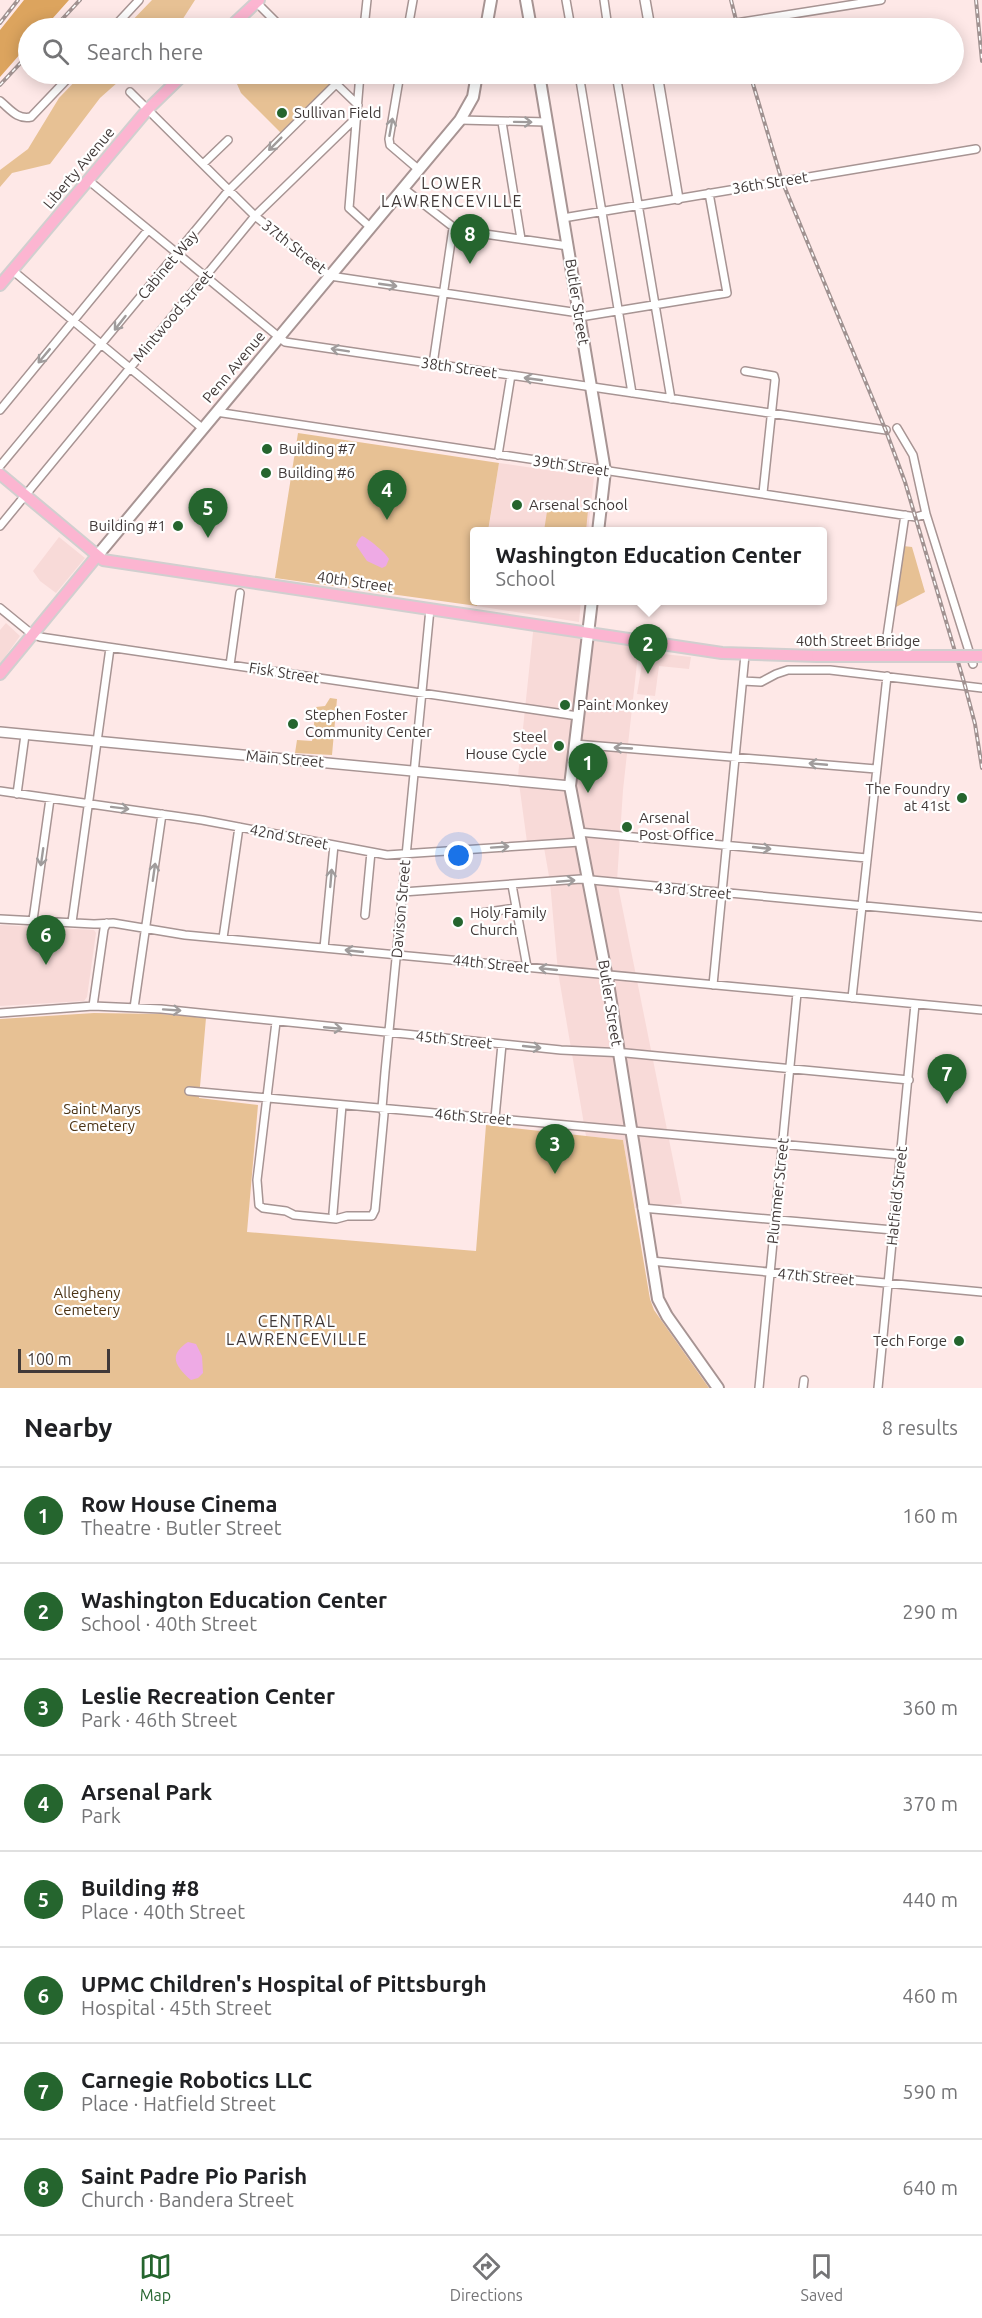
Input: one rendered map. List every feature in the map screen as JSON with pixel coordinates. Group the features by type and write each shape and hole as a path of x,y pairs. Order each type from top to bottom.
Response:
{"main road":[{"path":"488,18 491,0"},
{"path":"526,0 529,18"},
{"path":"239,18 257,1"},
{"name":"Liberty Avenue","path":"0,285 148,109 174,84"},
{"name":"Penn Avenue","path":"0,674 460,120 473,97 475,84"},
{"name":"Butler Street","path":"541,84 605,471 598,527"},
{"name":"40th Street","path":"0,474 103,560 740,654"},
{"name":"Butler Street","path":"591,605 570,786 606,975 657,1299 718,1388"},
{"name":"40th Street Bridge","path":"740,654 982,656"}],"street":[{"path":"122,18 139,0"},
{"path":"365,18 366,0"},
{"path":"410,18 413,0"},
{"path":"566,0 570,18"},
{"path":"604,0 607,18"},
{"path":"645,0 648,18"},
{"path":"767,18 881,0"},
{"path":"257,1 273,18"},
{"path":"0,101 24,119 31,117 62,84"},
{"name":"Cabinet Way","path":"0,466 229,190 335,84"},
{"path":"337,84 358,105"},
{"path":"359,84 349,208 370,227"},
{"path":"398,84 388,139 390,145 418,169"},
{"path":"581,84 632,393"},
{"path":"618,84 671,399"},
{"path":"659,84 678,199"},
{"name":"37th Street","path":"130,92 255,216 330,276 579,315 619,311 727,293 709,193"},
{"name":"Mintwood Street","path":"0,526 255,216 358,116"},
{"path":"460,120 547,122"},
{"path":"502,122 521,239"},
{"path":"203,164 228,140"},
{"name":"36th Street","path":"563,218 976,149"},
{"name":"38th Street","path":"88,180 285,342 886,430"},
{"path":"403,188 453,228 568,246"},
{"path":"433,364 453,228"},
{"path":"0,410 148,230"},
{"path":"12,270 202,428"},
{"path":"745,370 774,376 763,493"},
{"path":"498,454 511,375"},
{"name":"39th Street","path":"216,412 916,517 926,514"},
{"path":"897,428 913,455 926,514 973,664"},
{"path":"886,643 905,515"},
{"path":"230,665 240,594"},
{"name":"Fisk Street","path":"0,608 33,634 110,648 578,716"},
{"name":"Davison Street","path":"266,1098 257,1180 258,1202 263,1208 286,1211 294,1215 336,1219 347,1216 370,1217 375,1210 384,1114 382,1108 429,609"},
{"path":"72,922 110,648"},
{"path":"712,985 743,681 740,654"},
{"path":"743,681 761,682 788,670 830,670 982,688"},
{"path":"852,998 887,676"},
{"name":"Main Street","path":"0,732 570,786"},
{"path":"16,794 25,735"},
{"path":"575,744 876,769"},
{"name":"42nd Street","path":"0,791 162,814 387,855 579,837 726,844 867,858"},
{"path":"33,920 50,799"},
{"path":"134,1008 162,814"},
{"path":"223,938 239,827"},
{"path":"324,948 334,845"},
{"path":"365,915 371,852"},
{"name":"43rd Street","path":"403,892 588,880 982,917"},
{"path":"512,885 527,967"},
{"path":"481,913 516,908"},
{"name":"44th Street","path":"0,919 107,923 223,938 982,1010"},
{"path":"93,1006 104,929 107,923"},
{"name":"Plummer Street","path":"759,1388 797,993"},
{"name":"Hatfield Street","path":"878,1388 915,1004"},
{"name":"45th Street","path":"0,1013 93,1006 216,1014 502,1044 909,1080"},
{"path":"266,1098 269,1092 276,1022"},
{"path":"495,1118 502,1044"},
{"name":"46th Street","path":"189,1091 901,1155"},
{"path":"333,1214 342,1105"},
{"path":"642,1208 893,1230"},
{"name":"47th Street","path":"651,1262 982,1292"}],"shaded area":[{"path":"24,0 69,0 53,18 18,18 18,56 0,77 0,30"},
{"path":"499,463 594,477 588,527 489,527"},
{"path":"362,536 388,557 386,566 382,568 367,561 356,545"},
{"path":"59,537 85,558 56,593 40,581 33,571"},
{"path":"477,605 581,605 579,622"},
{"path":"6,623 20,636 0,664 0,630"},
{"path":"534,623 639,645 623,790 617,881 682,1204 635,1208 623,1140 586,1136 558,972 550,882 543,842 527,842 518,776"},
{"path":"644,652 691,657 689,669 659,666 655,696 637,694"},
{"path":"0,925 94,930 96,933 87,997 84,1001 0,1006"},
{"path":"188,1342 196,1344 202,1356 203,1373 191,1380 176,1361 178,1351"}],"green space":[{"path":"152,0 195,0 183,18 135,18"},
{"path":"72,84 116,84 100,98 50,164 12,173 0,187 0,170 28,149 59,98"},
{"name":"Sullivan Field","path":"237,84 331,85 282,134 241,93"},
{"path":"298,433 499,463 489,527 470,527 470,605 477,606 275,578"},
{"path":"548,505 588,510 586,527 545,527"},
{"path":"903,546 912,547 925,592 896,607 893,602"},
{"path":"330,698 337,699 332,755 295,753 297,740 312,741 316,707 325,706"},
{"name":"Allegheny Cemetery","path":"94,1013 161,1014 206,1018 199,1098 258,1105 247,1232 476,1251 486,1125 623,1140 650,1299 654,1310 709,1388 0,1388 0,1019"}],"railway":[{"path":"0,23 18,0"},
{"path":"63,18 80,0"},
{"path":"731,0 736,18"},
{"path":"976,0 982,61"},
{"path":"0,85 18,66"},
{"path":"753,84 782,181 905,482 964,682 975,724 982,768"}],"place":[{"name":"Sullivan Field","path":"282,113"},
{"name":"Saint Padre Pio Parish","path":"470,264"},
{"name":"Building #7","path":"267,449"},
{"name":"Building #6","path":"266,473"},
{"name":"Arsenal School","path":"517,505"},
{"name":"Arsenal Park","path":"387,520"},
{"name":"Building #1","path":"178,526"},
{"name":"Building #8","path":"208,538"},
{"name":"Washington Education Center","path":"648,674"},
{"name":"Paint Monkey","path":"565,705"},
{"name":"Stephen Foster Community Center","path":"293,724"},
{"name":"Steel House Cycle","path":"559,746"},
{"name":"Row House Cinema","path":"588,793"},
{"name":"The Foundry at 41st","path":"962,798"},
{"name":"Arsenal Post Office","path":"627,827"},
{"name":"Holy Family Church","path":"458,922"},
{"name":"UPMC Children's Hospital of Pittsburgh","path":"46,965"},
{"name":"Carnegie Robotics LLC","path":"947,1104"},
{"name":"Leslie Recreation Center","path":"555,1174"},
{"name":"Tech Forge","path":"959,1341"}],"district":[{"name":"LOWER LAWRENCEVILLE","path":"452,192"},
{"name":"CENTRAL LAWRENCEVILLE","path":"297,1330"}],"park label":[{"name":"Saint Marys Cemetery","path":"102,1118"}]}
